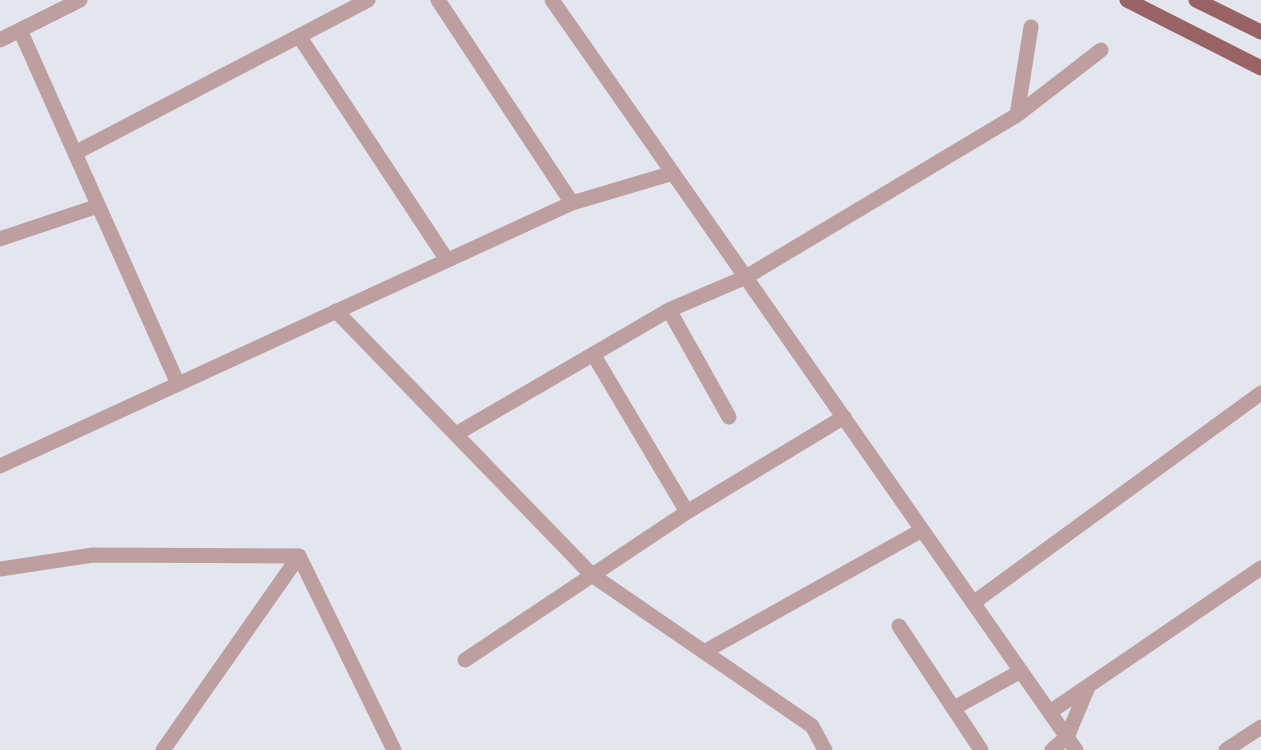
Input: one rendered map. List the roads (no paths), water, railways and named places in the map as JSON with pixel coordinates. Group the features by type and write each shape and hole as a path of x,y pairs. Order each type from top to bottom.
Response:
{"main road":[{"path":"1127,0 1261,68"},
{"path":"1196,0 1261,32"}],"street":[{"path":"0,40 80,0"},
{"path":"74,153 368,0"},
{"path":"438,0 572,203"},
{"path":"552,0 1072,744"},
{"path":"1017,115 1031,27"},
{"path":"20,30 178,384"},
{"path":"299,36 448,260"},
{"path":"456,434 669,310 746,277 1017,115 1101,50"},
{"path":"0,466 572,203 673,173"},
{"path":"0,239 98,206"},
{"path":"669,310 729,417"},
{"path":"336,312 592,575 812,726 825,750"},
{"path":"593,354 687,512"},
{"path":"973,603 1261,393"},
{"path":"465,660 687,512 844,417"},
{"path":"704,652 922,530"},
{"path":"0,569 93,555 299,556"},
{"path":"163,750 299,556"},
{"path":"299,556 394,750"},
{"path":"1050,712 1261,568"},
{"path":"899,626 982,750"},
{"path":"954,708 1020,671"},
{"path":"1072,744 1088,686"},
{"path":"1226,750 1261,727"},
{"path":"1052,750 1072,744"}]}
